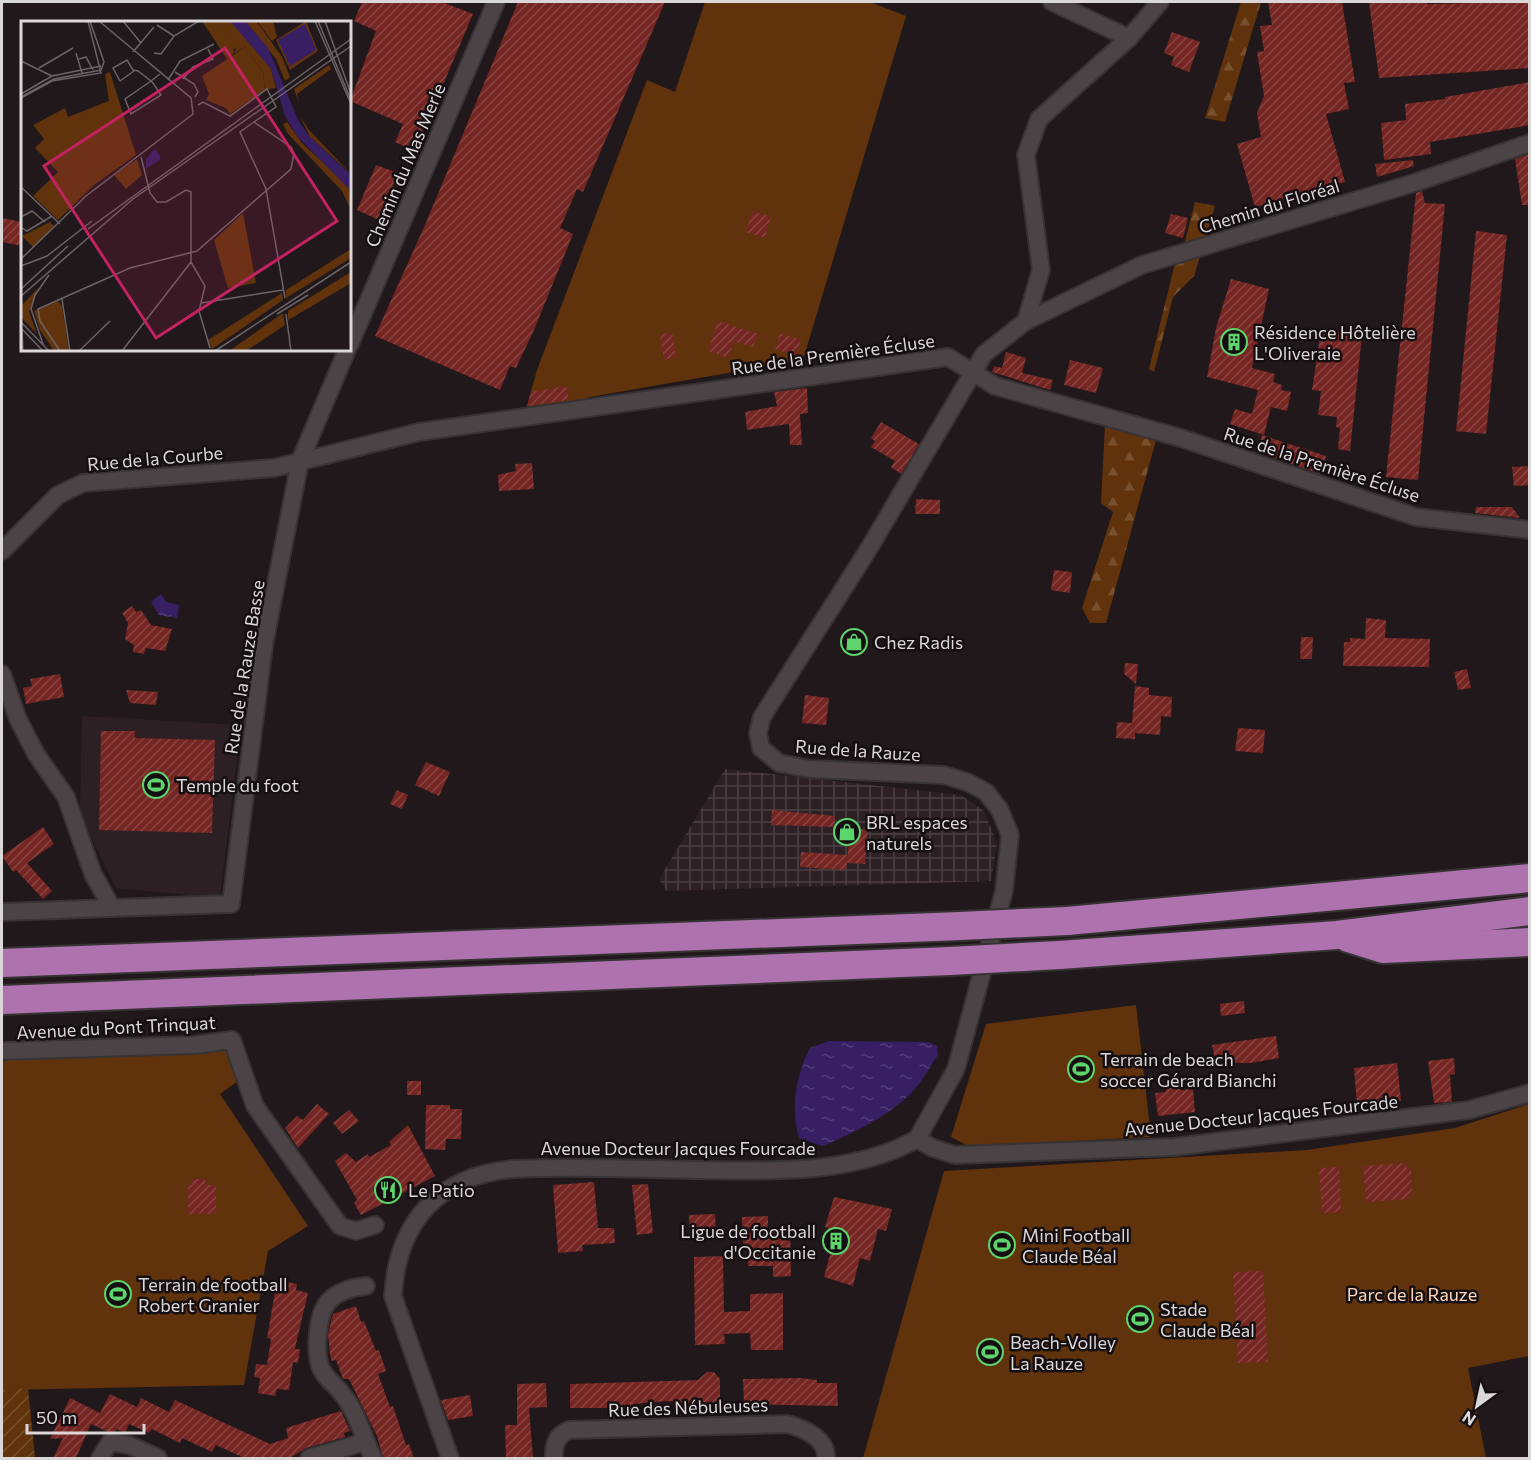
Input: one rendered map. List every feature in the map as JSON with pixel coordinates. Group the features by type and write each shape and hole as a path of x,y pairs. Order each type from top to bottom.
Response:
{"highway":[{"path":"2,963 1066,921 1530,878"},
{"path":"2,1000 1059,955 1337,935 1530,910"},
{"path":"1337,935 1383,949 1530,942"}],"street":[{"name":"Chemin du Mas Merle","path":"351,342 496,2"},
{"path":"1052,2 1129,38"},
{"path":"1026,321 1041,270 1026,155 1039,118 1129,38 1160,2"},
{"name":"Chemin du Floréal","path":"975,371 984,354 1026,321 1142,265 1417,182 1530,143"},
{"path":"300,461 347,351"},
{"name":"Rue de la Première Écluse","path":"300,461 451,427 948,357 975,371 995,386 1181,438 1416,517 1530,530"},
{"name":"Rue de la Rauze","path":"918,1139 956,1069 1004,891 1010,835 1000,810 986,792 967,782 944,775 809,769 779,763 761,748 758,733 762,717 868,550 975,371"},
{"name":"Rue de la Courbe","path":"2,551 58,495 83,483 274,468 300,461"},
{"name":"Rue de la Rauze Basse","path":"112,908 231,904 264,645 300,461"},
{"path":"2,674 18,719 36,754 66,797 93,874 112,908 2,912"},
{"name":"Avenue du Pont Trinquat","path":"2,1051 194,1045 232,1040 255,1106 340,1226 356,1231 375,1225"},
{"name":"Avenue Docteur Jacques Fourcade","path":"450,1458 393,1296 395,1270 403,1242 420,1215 444,1191 479,1173 539,1167 732,1170 806,1168 878,1157 918,1139 933,1148 954,1155 1174,1147 1411,1119 1469,1110 1530,1093"},
{"path":"366,1286 352,1287 328,1301 322,1316 318,1341 320,1365 327,1378 344,1396 373,1458"},
{"name":"Rue des Nébuleuses","path":"554,1458 556,1441 561,1434 569,1430 787,1424 813,1434 821,1443 826,1458"},
{"path":"100,1458 110,1442 119,1442 158,1458"},
{"path":"309,1458 365,1442"}],"shaded area":[{"path":"82,716 241,725 220,898 116,888 80,814"},
{"path":"725,769 961,795 984,811 997,844 991,881 666,891 659,879"}],"green space":[{"path":"705,2 870,2 906,16 803,360 590,397 576,402 526,409 537,370 647,80 675,92"},
{"path":"1241,2 1261,2 1225,122 1205,118"},
{"path":"1195,202 1215,206 1194,276 1173,297 1154,372 1149,369 1175,263 1184,245"},
{"path":"1105,425 1156,440 1106,623 1090,623 1082,608 1113,512 1101,503"},
{"path":"1136,1005 1151,1137 968,1146 951,1137 986,1024"},
{"path":"226,1049 238,1081 220,1094 308,1226 268,1251 244,1385 2,1390 2,1056"},
{"name":"Parc de la Rauze","path":"1529,1104 1529,1356 1468,1368 1486,1458 863,1458 944,1171 1307,1150 1455,1128"},
{"path":"28,1388 35,1458 2,1458 2,1390"}],"water":[{"path":"161,594 166,602 179,605 177,618 159,615 151,602"},
{"path":"829,1041 928,1042 937,1046 938,1055 917,1086 894,1108 859,1129 822,1146 799,1138 795,1104 798,1081 810,1048"}],"building":[{"path":"362,2 442,2 473,14 423,132 427,134 419,153 395,142 403,124 351,101 376,31 354,21"},
{"path":"518,2 665,2 583,192 577,189 560,228 573,234 534,330 516,368 510,366 500,390 375,336 425,225"},
{"path":"1268,2 1342,2 1355,82 1344,83 1349,109 1326,114 1345,182 1255,207 1237,144 1261,137 1257,113 1264,96 1257,52 1264,51 1260,26 1272,25"},
{"path":"1369,2 1426,2 1427,4 1530,2 1530,68 1379,78"},
{"path":"1172,32 1200,42 1189,72 1171,65 1174,57 1164,53"},
{"path":"1530,82 1530,125 1430,142 1431,154 1384,160 1381,123 1406,120 1405,104 1445,99 1445,97"},
{"path":"1530,154 1530,205 1522,205 1515,159"},
{"path":"1413,160 1414,166 1377,177 1375,164"},
{"path":"376,165 398,173 379,220 357,210"},
{"path":"1422,191 1425,203 1445,204 1418,480 1386,477 1416,193"},
{"path":"752,211 771,217 765,238 746,232"},
{"path":"1171,214 1188,218 1183,238 1165,233"},
{"path":"2,218 21,222 21,246 2,242"},
{"path":"1476,231 1507,235 1486,434 1456,431"},
{"name":"Résidence Hôtelière L'Oliveraie","path":"1231,279 1269,289 1252,368 1275,374 1273,382 1282,385 1281,390 1291,392 1287,411 1271,407 1264,435 1230,424 1235,409 1252,414 1258,390 1207,377 1216,328"},
{"path":"718,321 758,334 753,347 734,341 728,358 708,351"},
{"path":"1321,330 1362,335 1350,451 1338,449 1340,428 1336,427 1337,417 1318,415 1321,391 1312,390"},
{"path":"672,332 676,357 664,360 660,335"},
{"path":"780,333 801,340 796,356 775,349"},
{"path":"1006,352 1026,358 1022,373 1053,380 1050,390 992,372 994,366 1002,368"},
{"path":"1070,360 1103,368 1096,393 1064,385"},
{"path":"566,386 569,400 527,406 531,392"},
{"path":"807,388 808,413 800,414 802,445 790,445 789,424 747,430 745,412 777,406 774,392"},
{"path":"881,422 919,444 901,474 891,467 895,461 871,447 875,441 871,438"},
{"path":"1262,435 1326,456 1320,474 1257,452"},
{"path":"532,463 534,489 499,491 498,475 516,471 515,464"},
{"path":"1530,466 1530,485 1514,486 1512,467"},
{"path":"916,499 940,500 940,514 915,514"},
{"path":"1476,507 1512,507 1520,518 1475,513"},
{"path":"1054,570 1072,572 1070,593 1051,590"},
{"path":"132,606 136,612 141,610 151,625 172,629 165,651 146,648 144,654 133,652 134,645 125,639 128,623 122,613"},
{"path":"1366,618 1386,620 1385,638 1430,639 1429,667 1343,666 1344,642 1350,642 1350,638 1365,639"},
{"name":"Chez Radis","path":"847,629 864,631 862,655 844,653"},
{"path":"1301,637 1313,637 1312,659 1300,659"},
{"path":"1125,663 1138,664 1136,684 1124,674"},
{"path":"1467,669 1471,688 1458,690 1454,672"},
{"path":"60,674 64,697 26,704 23,688 32,686 30,679"},
{"path":"1135,686 1149,688 1149,695 1172,697 1171,717 1161,716 1160,735 1135,733 1135,739 1116,738 1117,722 1132,723"},
{"path":"126,690 158,692 156,705 130,703"},
{"path":"805,695 829,698 826,725 802,723"},
{"path":"1238,728 1265,730 1263,753 1235,751"},
{"name":"Temple du foot","path":"101,731 135,731 135,738 215,740 212,833 99,830"},
{"path":"426,762 450,772 439,796 415,785"},
{"path":"397,790 408,795 402,809 390,804"},
{"path":"772,810 835,816 834,827 771,825"},
{"path":"43,827 54,844 27,863 52,891 43,899 16,870 13,872 2,856"},
{"path":"850,828 868,830 865,864 847,863"},
{"path":"801,852 848,855 846,870 800,867"},
{"path":"1244,1001 1245,1013 1221,1016 1220,1004"},
{"path":"1276,1036 1279,1058 1251,1063 1228,1063 1227,1059 1215,1060 1212,1045"},
{"path":"1454,1058 1455,1074 1450,1075 1452,1102 1434,1103 1428,1061"},
{"path":"1397,1063 1401,1101 1357,1105 1354,1068"},
{"path":"407,1081 421,1081 421,1095 407,1095"},
{"path":"1180,1084 1181,1090 1193,1089 1195,1112 1158,1116 1155,1093 1166,1092 1165,1085"},
{"path":"317,1104 329,1114 298,1148 285,1128 297,1116 303,1120"},
{"path":"426,1105 450,1105 450,1109 462,1109 461,1139 446,1139 445,1150 425,1149"},
{"path":"349,1110 359,1121 342,1134 333,1123"},
{"path":"408,1125 435,1176 361,1215 354,1203 357,1200 335,1161 346,1153 356,1162 368,1154 369,1157 391,1145 389,1142"},
{"path":"1406,1163 1407,1168 1411,1168 1412,1195 1409,1195 1409,1199 1366,1202 1363,1166"},
{"path":"1339,1167 1341,1212 1322,1213 1319,1168"},
{"path":"192,1179 205,1179 205,1185 216,1185 216,1214 188,1214 188,1185 192,1185"},
{"path":"594,1182 598,1228 614,1228 615,1243 582,1245 583,1251 558,1253 553,1185"},
{"path":"648,1184 653,1233 637,1235 632,1185"},
{"name":"Ligue de football d'Occitanie","path":"834,1197 892,1209 886,1231 878,1229 870,1261 860,1258 853,1286 824,1277 831,1251 823,1249 828,1228 825,1227"},
{"path":"715,1214 716,1233 690,1234 689,1215"},
{"path":"768,1216 768,1229 790,1229 791,1276 773,1277 773,1266 748,1266 748,1248 743,1249 742,1217"},
{"path":"723,1256 724,1312 750,1311 750,1294 783,1293 783,1350 751,1350 750,1333 724,1334 725,1344 695,1345 694,1257"},
{"path":"1263,1271 1268,1362 1238,1363 1233,1272"},
{"path":"277,1280 297,1284 296,1290 308,1293 295,1349 300,1349 298,1363 293,1362 289,1390 277,1389 275,1396 258,1393 260,1378 254,1377 256,1364 267,1365 271,1339 267,1338"},
{"path":"356,1306 361,1322 364,1321 376,1351 379,1350 386,1371 378,1374 390,1407 393,1406 406,1445 409,1444 414,1458 383,1458 377,1436 349,1379 343,1379 336,1360 332,1361 328,1334 333,1314"},
{"path":"707,1372 714,1372 720,1379 720,1403 677,1406 677,1402 666,1401 634,1404 634,1407 626,1408 570,1408 570,1384 698,1380"},
{"path":"743,1379 817,1380 817,1383 837,1383 838,1406 744,1404"},
{"path":"546,1383 547,1407 529,1408 533,1458 506,1458 505,1425 517,1425 517,1384"},
{"path":"110,1394 137,1407 141,1398 169,1412 175,1400 270,1444 288,1438 286,1428 341,1411 350,1431 344,1433 345,1437 306,1448 290,1458 244,1458 216,1445 212,1452 182,1438 180,1443 152,1429 149,1433 129,1424 125,1433 117,1429 115,1432 108,1432 91,1424 76,1458 53,1458 63,1438 50,1439 70,1398 100,1413"},
{"path":"470,1395 473,1416 448,1420 441,1400"}],"place":[{"name":"Résidence Hôtelière L'Oliveraie","path":"1234,342"},
{"name":"Chez Radis","path":"854,642"},
{"name":"Temple du foot","path":"156,785"},
{"name":"BRL espaces naturels","path":"847,832"},
{"name":"Terrain de beach soccer Gérard Bianchi","path":"1081,1069"},
{"name":"Le Patio","path":"388,1190"},
{"name":"Ligue de football d'Occitanie","path":"836,1241"},
{"name":"Mini Football Claude Béal","path":"1002,1245"},
{"name":"Terrain de football Robert Granier","path":"118,1294"},
{"name":"Stade Claude Béal","path":"1140,1319"},
{"name":"Beach-Volley La Rauze","path":"990,1352"}]}
